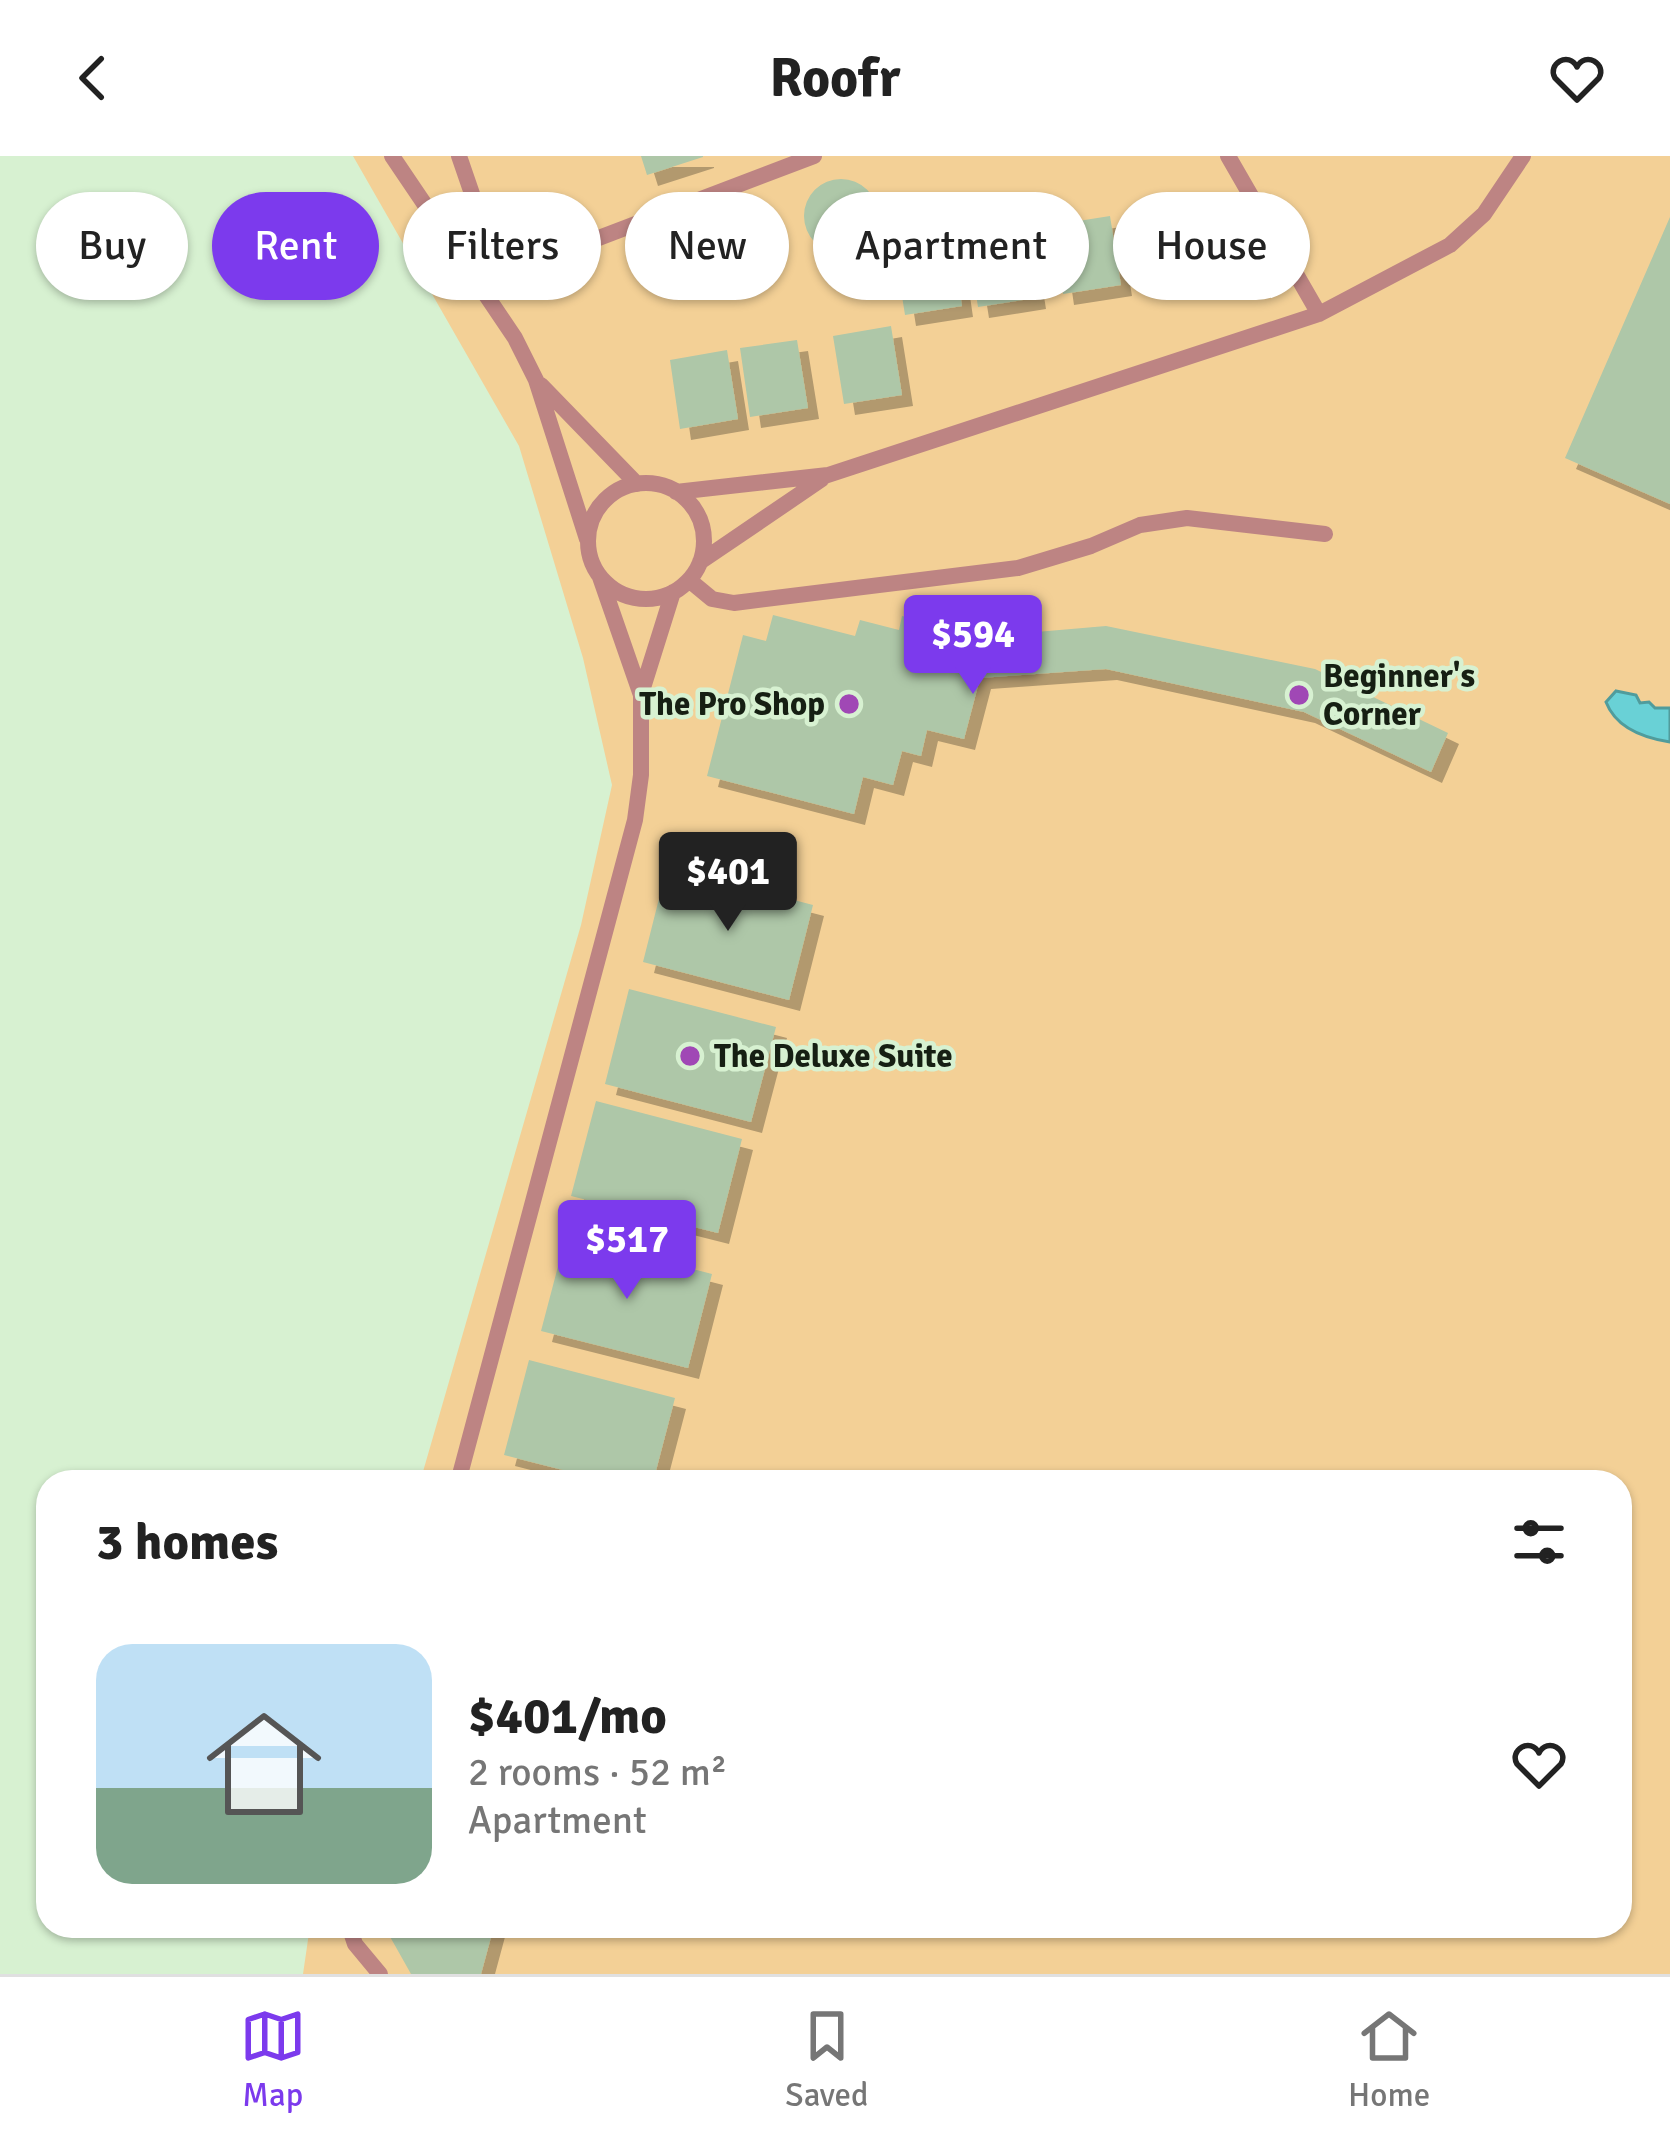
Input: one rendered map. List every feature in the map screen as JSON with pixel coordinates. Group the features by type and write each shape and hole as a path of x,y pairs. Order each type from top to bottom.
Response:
{"lane":[{"path":"392,156 416,192"},
{"path":"459,156 471,192"},
{"path":"601,238 814,156"},
{"path":"1228,156 1319,314"},
{"path":"676,492 828,475 1319,314 1450,245 1484,214 1523,156"},
{"path":"489,300 536,380 590,560 641,695"},
{"path":"536,380 637,484"},
{"path":"700,562 828,475"},
{"path":"587,539 591,520 602,503 618,490 637,484 657,484 676,492 701,523 700,562 689,580 673,592 634,598 615,591 600,577"},
{"path":"689,580 712,599 734,603 1018,568 1140,525 1187,518 1325,534"},
{"path":"461,1470 634,820 641,775 641,695 673,592"},
{"path":"353,1938 380,1974"}],"shaded area":[{"path":"353,156 1670,156 1670,1974 303,1974 308,1938 1632,1938 1632,1470 423,1470 581,925 612,785 583,658 519,446 435,300 601,300 601,192 403,192 403,243 379,201 379,192 374,192"}],"water":[{"path":"1616,691 1636,695 1640,703 1649,702 1655,708 1670,708 1670,742 1641,734 1617,719 1606,702"}],"building":[{"path":"641,156 703,156 703,157 647,175"},
{"path":"841,179 868,192 814,192"},
{"path":"813,193 813,239 804,216"},
{"path":"1110,216 1113,286 1089,290 1089,219"},
{"path":"1670,217 1670,504 1565,458"},
{"path":"903,300 961,300 962,306 905,315"},
{"path":"977,300 1022,300 978,307"},
{"path":"891,326 902,395 844,404 833,336"},
{"path":"797,340 808,408 750,417 740,348"},
{"path":"727,350 738,419 680,429 670,360"},
{"name":"The Pro Shop","path":"773,615 855,636 860,620 899,630 902,616 957,630 955,639 1106,626 1315,669 1448,733 1431,772 1304,712 1106,669 980,678 964,739 927,730 921,756 902,751 893,785 863,777 854,814 707,776 743,635 766,641"},
{"name":"The Deluxe Suite","path":"667,867 813,905 789,1000 643,962"},
{"name":"The Deluxe Suite","path":"629,989 776,1027 751,1122 605,1084"},
{"name":"The Deluxe Suite","path":"596,1101 742,1139 718,1233 571,1196"},
{"path":"566,1236 712,1274 688,1368 541,1331"},
{"path":"529,1360 675,1398 656,1470 563,1470 504,1455"},
{"path":"391,1938 491,1938 481,1974 411,1974"}],"place":[{"name":"Beginner's Corner","path":"1299,695"},
{"name":"The Pro Shop","path":"849,704"},
{"name":"The Deluxe Suite","path":"690,1056"}]}
